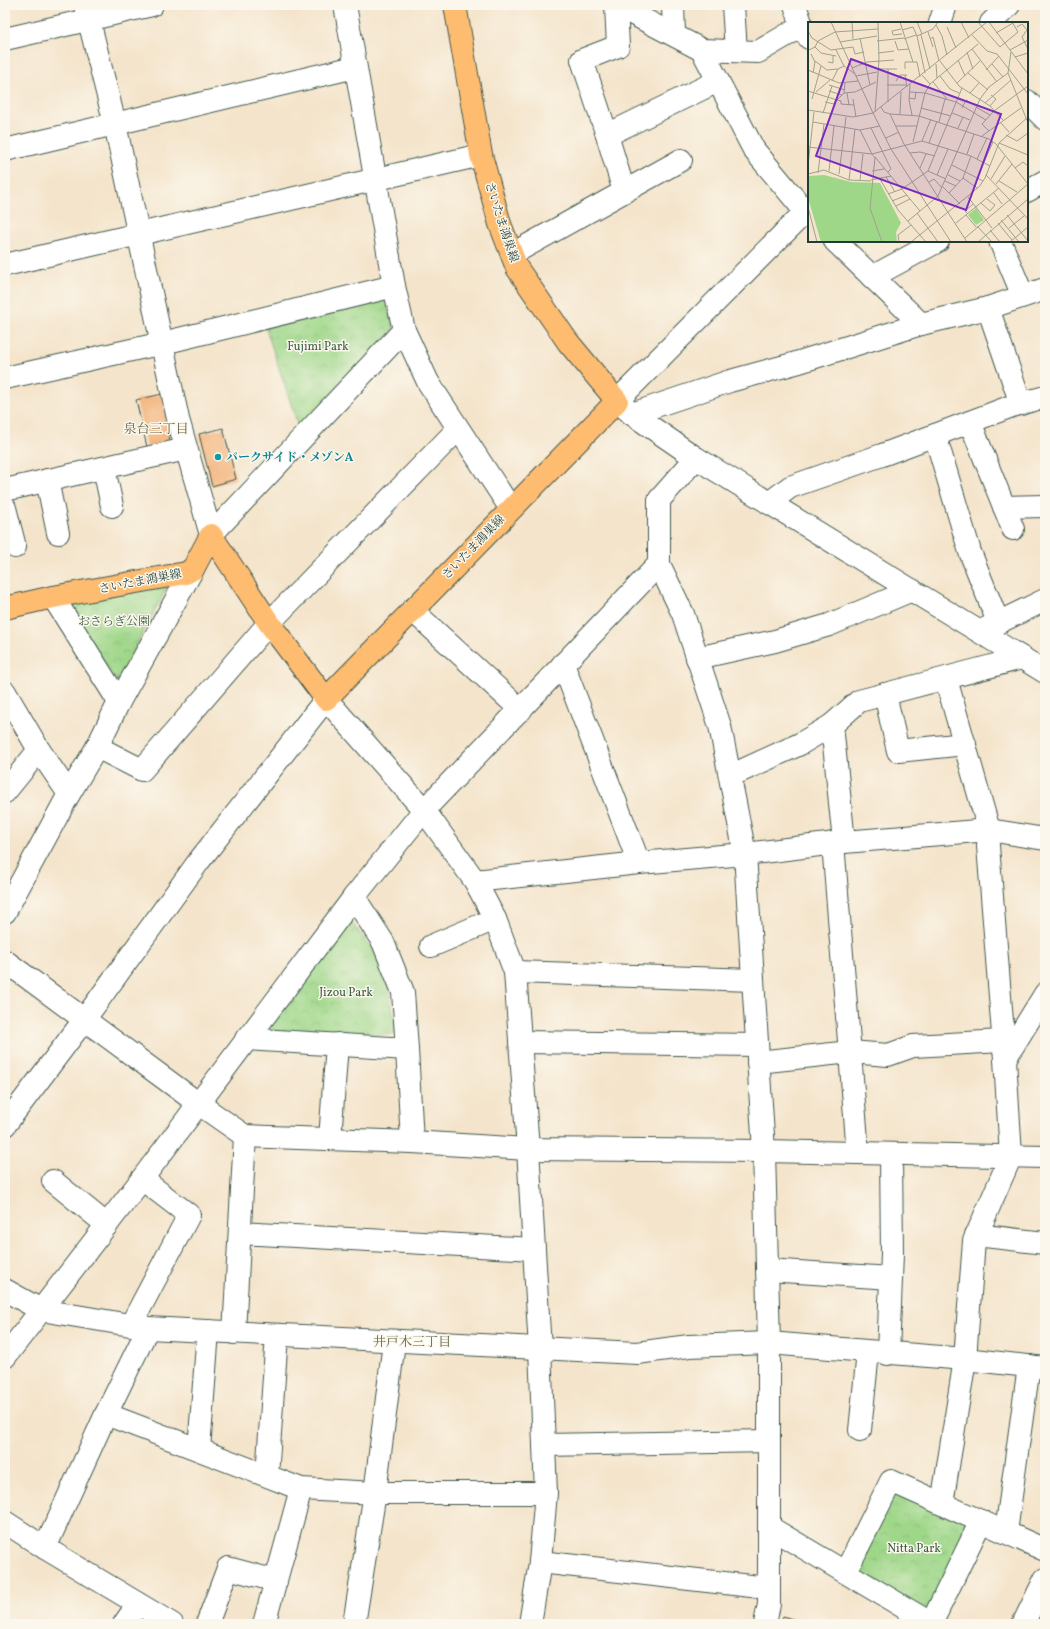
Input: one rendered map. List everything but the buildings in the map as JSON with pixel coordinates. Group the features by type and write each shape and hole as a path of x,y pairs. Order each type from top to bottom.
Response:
{"main road":[{"name":"さいたま鴻巣線","path":"326,699 511,509 624,408 568,342 517,268 500,224 481,155 455,5"},
{"name":"さいたま鴻巣線","path":"5,608 53,597 186,573 193,570 211,535"},
{"path":"211,535 269,623 326,699"}],"street":[{"path":"5,39 87,12 152,5"},
{"path":"345,5 394,286 404,330 428,382 511,509"},
{"path":"673,5 674,34"},
{"path":"733,5 736,51"},
{"path":"624,191 582,60 618,46 616,6 674,34 702,50 758,52 805,32 795,5"},
{"path":"940,22 946,5"},
{"path":"992,22 1009,5"},
{"path":"87,12 115,124 178,418 211,535"},
{"path":"624,408 808,212 754,150 702,50"},
{"path":"5,150 355,67"},
{"path":"607,135 718,81"},
{"path":"1028,102 1045,120"},
{"path":"5,265 481,155"},
{"path":"512,254 681,160"},
{"path":"1028,190 1045,180"},
{"path":"836,242 921,324"},
{"path":"872,277 936,242"},
{"path":"1000,242 1023,296"},
{"path":"5,378 162,343 394,286"},
{"path":"624,408 796,363 921,324 988,308 1045,289"},
{"path":"988,308 1021,404"},
{"path":"211,535 404,330"},
{"path":"769,502 790,487 1021,404 1045,397"},
{"path":"624,408 696,458 912,590 989,626 1022,658 1045,672"},
{"path":"970,422 1013,529"},
{"path":"97,747 142,770 269,623 458,429"},
{"path":"935,435 970,552 989,626"},
{"path":"5,490 186,449"},
{"path":"696,458 659,500 660,564 683,614 720,726 746,854 764,1151 769,1343 769,1604 766,1624"},
{"path":"104,468 112,506"},
{"path":"47,480 58,534"},
{"path":"1004,507 1045,506"},
{"path":"5,508 15,547"},
{"path":"5,1357 199,1104 246,1039 354,897 424,810 660,564"},
{"path":"5,912 69,794 97,747 118,702 193,570"},
{"path":"697,658 775,641 829,625 912,590"},
{"path":"53,597 118,702"},
{"path":"989,626 1045,600"},
{"path":"412,610 521,710"},
{"path":"730,776 800,744 832,725 859,701 1022,658"},
{"path":"563,664 639,863"},
{"path":"942,1504 966,1359 974,1241 1010,1156 1004,1050 988,846 989,830 946,679"},
{"path":"5,693 39,750 69,794"},
{"path":"885,694 898,751 965,744"},
{"path":"5,1125 84,1020 199,861 326,699 424,810 475,881 495,918 515,972 528,1149 540,1349 546,1493 540,1562 530,1624"},
{"path":"832,725 850,1052 858,1153"},
{"path":"5,792 39,750"},
{"path":"475,881 639,863 746,854 838,842 989,830 1045,839"},
{"path":"354,897 383,942 403,992 408,1049 412,1142"},
{"path":"431,946 495,918"},
{"path":"5,961 199,1104 245,1136 412,1142 528,1149 764,1151 1045,1157"},
{"path":"515,972 753,980"},
{"path":"1004,1050 1045,994"},
{"path":"246,1039 408,1049"},
{"path":"520,1042 758,1054 850,1052 888,1055 913,1046 1004,1050"},
{"path":"330,1139 337,1044"},
{"path":"234,1333 245,1136"},
{"path":"860,1430 878,1353 891,1278 891,1154"},
{"path":"45,1548 106,1414 139,1327 189,1215 142,1179"},
{"path":"53,1181 107,1225"},
{"path":"240,1233 534,1249"},
{"path":"976,1235 1045,1244"},
{"path":"767,1270 891,1278"},
{"path":"5,1290 41,1310 139,1327 394,1342 637,1353 689,1346 769,1343 1040,1365 1006,1532"},
{"path":"199,1449 208,1331"},
{"path":"267,1475 277,1335"},
{"path":"354,1624 375,1493 394,1342"},
{"path":"106,1414 301,1489 375,1493 546,1493"},
{"path":"544,1445 769,1442"},
{"path":"846,1571 891,1481 1045,1550"},
{"path":"264,1624 301,1489"},
{"path":"769,1526 932,1624 981,1521"},
{"path":"5,1522 45,1548 172,1624"},
{"path":"540,1562 769,1588"},
{"path":"207,1624 228,1568 276,1581"},
{"path":"1023,1624 1045,1579"},
{"path":"124,1624 138,1604"}],"green space":[{"name":"Fujimi Park","path":"381,280 394,329 299,428 263,320"},
{"name":"おさらぎ公園","path":"172,578 117,682 63,599"},
{"name":"Jizou Park","path":"345,915 386,965 396,1034 264,1035"},
{"name":"Nitta Park","path":"894,1489 971,1523 930,1614 858,1573"}],"place":[{"name":"パークサイド・メゾンA","path":"218,457"}],"district":[{"name":"泉台三丁目","path":"156,428"},
{"name":"井戸木三丁目","path":"412,1341"}]}
